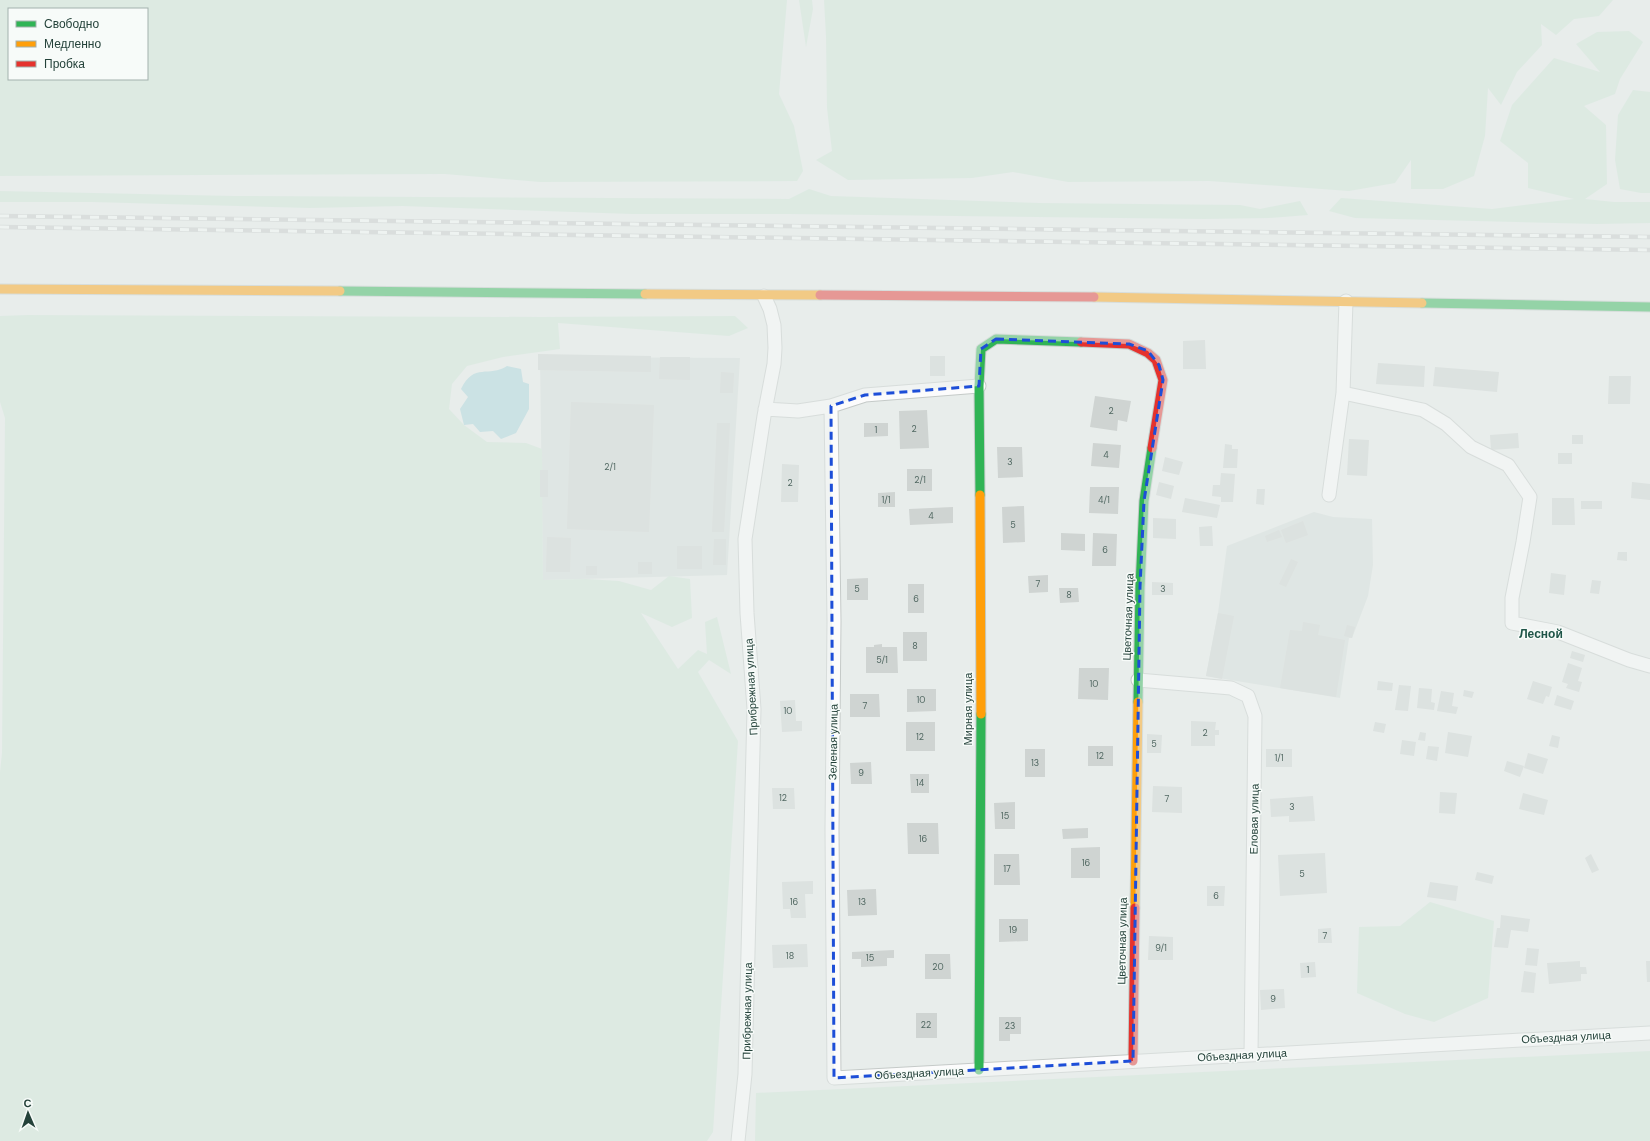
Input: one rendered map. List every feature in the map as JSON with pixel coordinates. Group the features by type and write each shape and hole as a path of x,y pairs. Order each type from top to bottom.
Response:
{"street":[{"path":"0,289 764,296 1118,297 1650,308"},
{"name":"Прибрежная улица","path":"736,1138 745,1074 754,709 747,613 745,540 774,364 775,348 774,325 770,309 764,296"},
{"path":"1329,495 1343,393 1346,301"},
{"name":"Цветочная улица","path":"981,349 996,339 1129,344 1148,351 1159,365 1163,380 1144,501 1138,680 1133,1061"},
{"name":"Мирная улица","path":"979,1070 981,780 979,386 981,349"},
{"path":"766,409 798,411 831,406 864,395 979,386"},
{"path":"1343,393 1423,410 1446,424 1471,447 1508,465 1530,498 1512,598 1512,623 1558,632 1629,660 1650,666"},
{"name":"Зеленая улица","path":"831,406 834,622 832,830 834,1078"},
{"name":"Еловая улица","path":"1138,680 1231,688 1248,696 1255,716 1251,1055"},
{"name":"Объездная улица","path":"834,1078 1650,1032"}],"highlighted area":[{"path":"996,339 1129,344 1148,351 1159,365 1163,380 1144,501 1140,587 1133,1061 834,1078 831,406 865,395 979,386 981,349"}],"shaded area":[{"path":"540,357 740,358 727,575 543,580"},
{"path":"1314,512 1333,517 1372,519 1373,565 1368,596 1352,638 1349,638 1340,698 1206,676 1218,613 1227,546"}],"green space":[{"path":"0,0 787,0 779,94 794,126 803,171 797,181 540,182 445,174 0,176"},
{"path":"799,0 812,0 813,9 806,47"},
{"path":"824,0 1613,0 1599,16 1574,19 1556,35 1541,24 1542,45 1517,72 1501,105 1488,88 1485,136 1474,176 1443,189 1411,189 1411,160 1395,183 1349,191 1209,181 1068,182 1013,172 972,178 848,180 816,160 832,151 827,108"},
{"path":"1629,31 1643,42 1620,79 1615,94 1584,106 1606,125 1607,184 1585,199 1614,202 1650,202 1650,223 1597,224 1355,218 1329,211 1341,198 1492,209 1574,199 1528,188 1528,163 1500,141 1512,105 1554,58 1600,72 1576,44 1597,32"},
{"path":"1633,90 1650,92 1650,193 1620,189 1615,160 1618,115"},
{"path":"809,189 831,196 1039,203 1240,205 1260,209 1300,201 1308,215 1269,218 1204,219 789,214 632,214 402,206 310,208 92,202 0,202 0,191 234,196 789,199"},
{"path":"0,316 541,317 735,316 748,328 729,336 558,323 560,349 503,357 467,366 452,384 449,409 464,425 487,442 526,443 542,449 543,580 586,579 619,581 651,590 669,576 690,579 692,618 672,627 641,613 678,669 698,650 707,654 705,622 717,617 731,674 709,660 698,672 738,741 713,1132 707,1141 0,1141 0,772 2,753 5,418 0,402"},
{"path":"1430,902 1494,921 1488,998 1434,1022 1405,1014 1357,993 1359,927 1400,926"},
{"path":"1650,1051 1650,1141 755,1141 756,1093"}],"water":[{"path":"507,366 521,369 523,382 529,384 529,409 516,433 501,439 493,431 480,432 473,424 464,425 460,409 468,397 461,389 471,376 477,373 494,371"}],"building":[{"path":"1205,340 1206,369 1183,369 1183,341"},
{"path":"538,354 651,356 651,372 538,370"},
{"path":"930,356 945,356 945,376 930,376"},
{"path":"660,357 690,357 690,380 659,379"},
{"path":"1378,363 1425,366 1424,387 1376,384"},
{"path":"1435,367 1499,372 1497,392 1433,386"},
{"path":"721,372 734,373 733,393 720,393"},
{"path":"1609,376 1631,376 1630,404 1608,404"},
{"path":"1095,396 1131,401 1127,422 1118,420 1117,431 1090,427"},
{"path":"571,402 654,405 649,532 567,529"},
{"path":"927,410 929,448 900,449 899,411"},
{"path":"717,423 730,423 724,532 712,532"},
{"path":"864,423 888,423 888,436 864,437"},
{"path":"1518,433 1519,448 1491,450 1490,435"},
{"path":"1572,435 1583,435 1583,444 1572,444"},
{"path":"1349,439 1369,440 1367,476 1347,475"},
{"path":"1093,443 1121,445 1119,468 1091,466"},
{"path":"1225,444 1232,445 1232,449 1238,449 1237,468 1223,468"},
{"path":"997,447 1022,447 1023,477 998,478"},
{"path":"1558,453 1572,453 1572,464 1558,464"},
{"path":"1165,457 1183,462 1179,475 1162,471"},
{"path":"782,464 799,465 798,502 781,502"},
{"path":"907,469 932,469 932,491 907,491"},
{"path":"540,470 548,470 548,497 540,497"},
{"path":"1221,473 1235,474 1233,502 1221,502 1221,497 1212,496 1213,485 1220,485"},
{"path":"1159,482 1174,486 1171,499 1156,495"},
{"path":"1632,482 1650,484 1650,500 1631,498"},
{"path":"1090,487 1119,487 1118,514 1089,513"},
{"path":"1257,489 1265,489 1264,505 1256,504"},
{"path":"895,492 895,507 878,507 878,493"},
{"path":"1185,498 1220,505 1217,518 1182,512"},
{"path":"1552,498 1574,498 1575,525 1552,525"},
{"path":"1581,501 1602,501 1602,509 1581,509"},
{"path":"1024,506 1025,542 1003,543 1002,507"},
{"path":"953,507 953,523 910,525 909,509"},
{"path":"1153,518 1176,519 1176,539 1153,538"},
{"path":"1303,521 1308,535 1286,543 1281,530"},
{"path":"1212,526 1213,546 1200,546 1199,527"},
{"path":"1279,530 1282,537 1267,542 1265,536"},
{"path":"1061,533 1085,534 1085,551 1061,550"},
{"path":"1093,533 1117,534 1116,566 1092,566"},
{"path":"547,537 571,538 570,572 546,572"},
{"path":"714,539 726,539 726,565 713,565"},
{"path":"677,546 702,546 702,569 677,569"},
{"path":"1618,552 1627,552 1627,561 1617,560"},
{"path":"1291,559 1298,562 1286,587 1279,584"},
{"path":"638,562 652,562 652,574 638,574"},
{"path":"586,566 597,566 597,575 586,575"},
{"path":"1551,573 1566,575 1564,595 1549,593"},
{"path":"1048,575 1048,592 1029,593 1028,576"},
{"path":"868,578 868,600 847,600 847,579"},
{"path":"1592,580 1601,581 1599,594 1590,593"},
{"path":"1152,582 1173,583 1173,595 1152,595"},
{"path":"908,584 924,584 924,613 908,613"},
{"path":"1059,588 1078,588 1079,602 1060,603"},
{"path":"1218,613 1234,616 1222,679 1206,676"},
{"path":"1303,622 1320,625 1318,635 1345,640 1336,697 1280,688 1290,630 1302,631"},
{"path":"1347,625 1355,627 1352,638 1344,636"},
{"path":"903,632 927,632 927,661 903,661"},
{"path":"882,644 882,647 897,647 898,673 866,673 866,647 874,647 874,645"},
{"path":"1572,651 1585,655 1583,662 1570,658"},
{"path":"1568,663 1582,668 1578,681 1582,682 1579,692 1566,688 1568,684 1562,682"},
{"path":"1079,668 1109,668 1108,700 1078,699"},
{"path":"1378,681 1393,683 1392,691 1377,690"},
{"path":"1533,681 1552,687 1549,697 1546,696 1543,704 1527,699"},
{"path":"1399,685 1411,686 1408,711 1395,710"},
{"path":"1419,688 1432,689 1431,702 1435,703 1434,710 1417,708"},
{"path":"907,689 936,689 936,711 907,712"},
{"path":"1464,690 1474,692 1472,698 1463,696"},
{"path":"1441,691 1454,693 1452,706 1458,707 1456,714 1437,711"},
{"path":"850,694 879,694 880,717 850,717"},
{"path":"1557,695 1574,701 1571,710 1554,705"},
{"path":"795,700 796,721 802,721 802,731 782,732 780,701"},
{"path":"1191,721 1216,722 1215,730 1219,730 1219,735 1215,735 1215,746 1191,746"},
{"path":"906,722 935,722 935,751 906,751"},
{"path":"1375,722 1386,724 1384,733 1373,731"},
{"path":"1420,732 1426,733 1425,741 1418,740"},
{"path":"1448,732 1472,736 1468,757 1445,753"},
{"path":"1147,734 1162,735 1161,753 1147,753"},
{"path":"1552,735 1560,737 1558,748 1549,746"},
{"path":"1402,740 1416,742 1414,756 1400,754"},
{"path":"1088,746 1113,746 1113,766 1088,766"},
{"path":"1428,746 1439,747 1437,761 1426,759"},
{"path":"1025,749 1045,749 1045,777 1025,777"},
{"path":"1266,749 1292,749 1292,767 1266,767"},
{"path":"1528,753 1548,759 1543,774 1524,768"},
{"path":"1507,761 1524,766 1520,777 1504,771"},
{"path":"871,762 872,784 851,784 850,763"},
{"path":"910,774 929,774 929,793 911,793"},
{"path":"1153,786 1182,787 1182,813 1152,812"},
{"path":"772,788 794,788 795,809 773,809"},
{"path":"1440,792 1457,793 1455,814 1439,813"},
{"path":"1523,793 1548,800 1544,815 1519,809"},
{"path":"1313,796 1315,821 1289,822 1289,816 1271,817 1270,799"},
{"path":"1015,802 1015,829 995,829 994,803"},
{"path":"907,823 938,823 939,854 908,854"},
{"path":"1088,828 1088,838 1063,839 1062,829"},
{"path":"1100,847 1100,878 1071,878 1071,848"},
{"path":"1325,853 1327,893 1280,896 1278,855"},
{"path":"994,854 1019,854 1020,885 994,885"},
{"path":"1591,854 1599,870 1592,873 1585,858"},
{"path":"1477,872 1494,876 1492,884 1475,880"},
{"path":"813,881 813,894 805,894 806,918 791,918 790,909 783,909 782,882"},
{"path":"1430,882 1458,886 1456,901 1427,897"},
{"path":"1207,886 1225,886 1224,906 1207,906"},
{"path":"876,889 877,915 848,916 847,890"},
{"path":"1501,915 1530,919 1528,932 1511,930 1508,948 1494,947 1497,928 1500,928"},
{"path":"999,919 1028,919 1028,941 999,942"},
{"path":"1331,928 1332,943 1318,943 1318,929"},
{"path":"1149,936 1173,937 1173,960 1148,960"},
{"path":"807,944 808,967 773,968 772,945"},
{"path":"1527,948 1539,949 1537,966 1525,965"},
{"path":"894,950 894,958 887,958 887,966 861,967 861,959 852,959 852,952"},
{"path":"925,954 950,954 951,979 925,979"},
{"path":"1580,961 1580,967 1586,967 1587,974 1581,974 1581,981 1549,984 1547,963"},
{"path":"1646,961 1650,961 1650,982 1647,982"},
{"path":"1315,962 1316,977 1301,978 1300,963"},
{"path":"1524,971 1536,973 1534,993 1521,992"},
{"path":"1284,989 1285,1008 1261,1010 1260,990"},
{"path":"916,1013 937,1013 937,1038 916,1038"},
{"path":"999,1017 1021,1017 1021,1034 1010,1034 1010,1041 999,1041"}],"railway":[{"path":"0,216 1650,237"},
{"path":"0,227 1650,250"}],"traffic: fast":[{"path":"340,291 645,294"},
{"path":"1422,303 1650,307"},
{"path":"980,495 979,386 981,349 996,339 1081,342"},
{"path":"1138,702 1140,587 1144,501 1152,448"},
{"path":"979,1070 981,714"}],"traffic: slow":[{"path":"0,289 340,291"},
{"path":"645,294 820,295"},
{"path":"1094,297 1422,303"},
{"path":"980,495 981,714"},
{"path":"1135,908 1138,702"}],"traffic: jam":[{"path":"820,295 1094,297"},
{"path":"1081,342 1129,344 1148,353 1156,360 1163,380 1152,448"},
{"path":"1133,1061 1135,908"}],"district":[{"name":"Лесной","path":"1541,634"}]}
